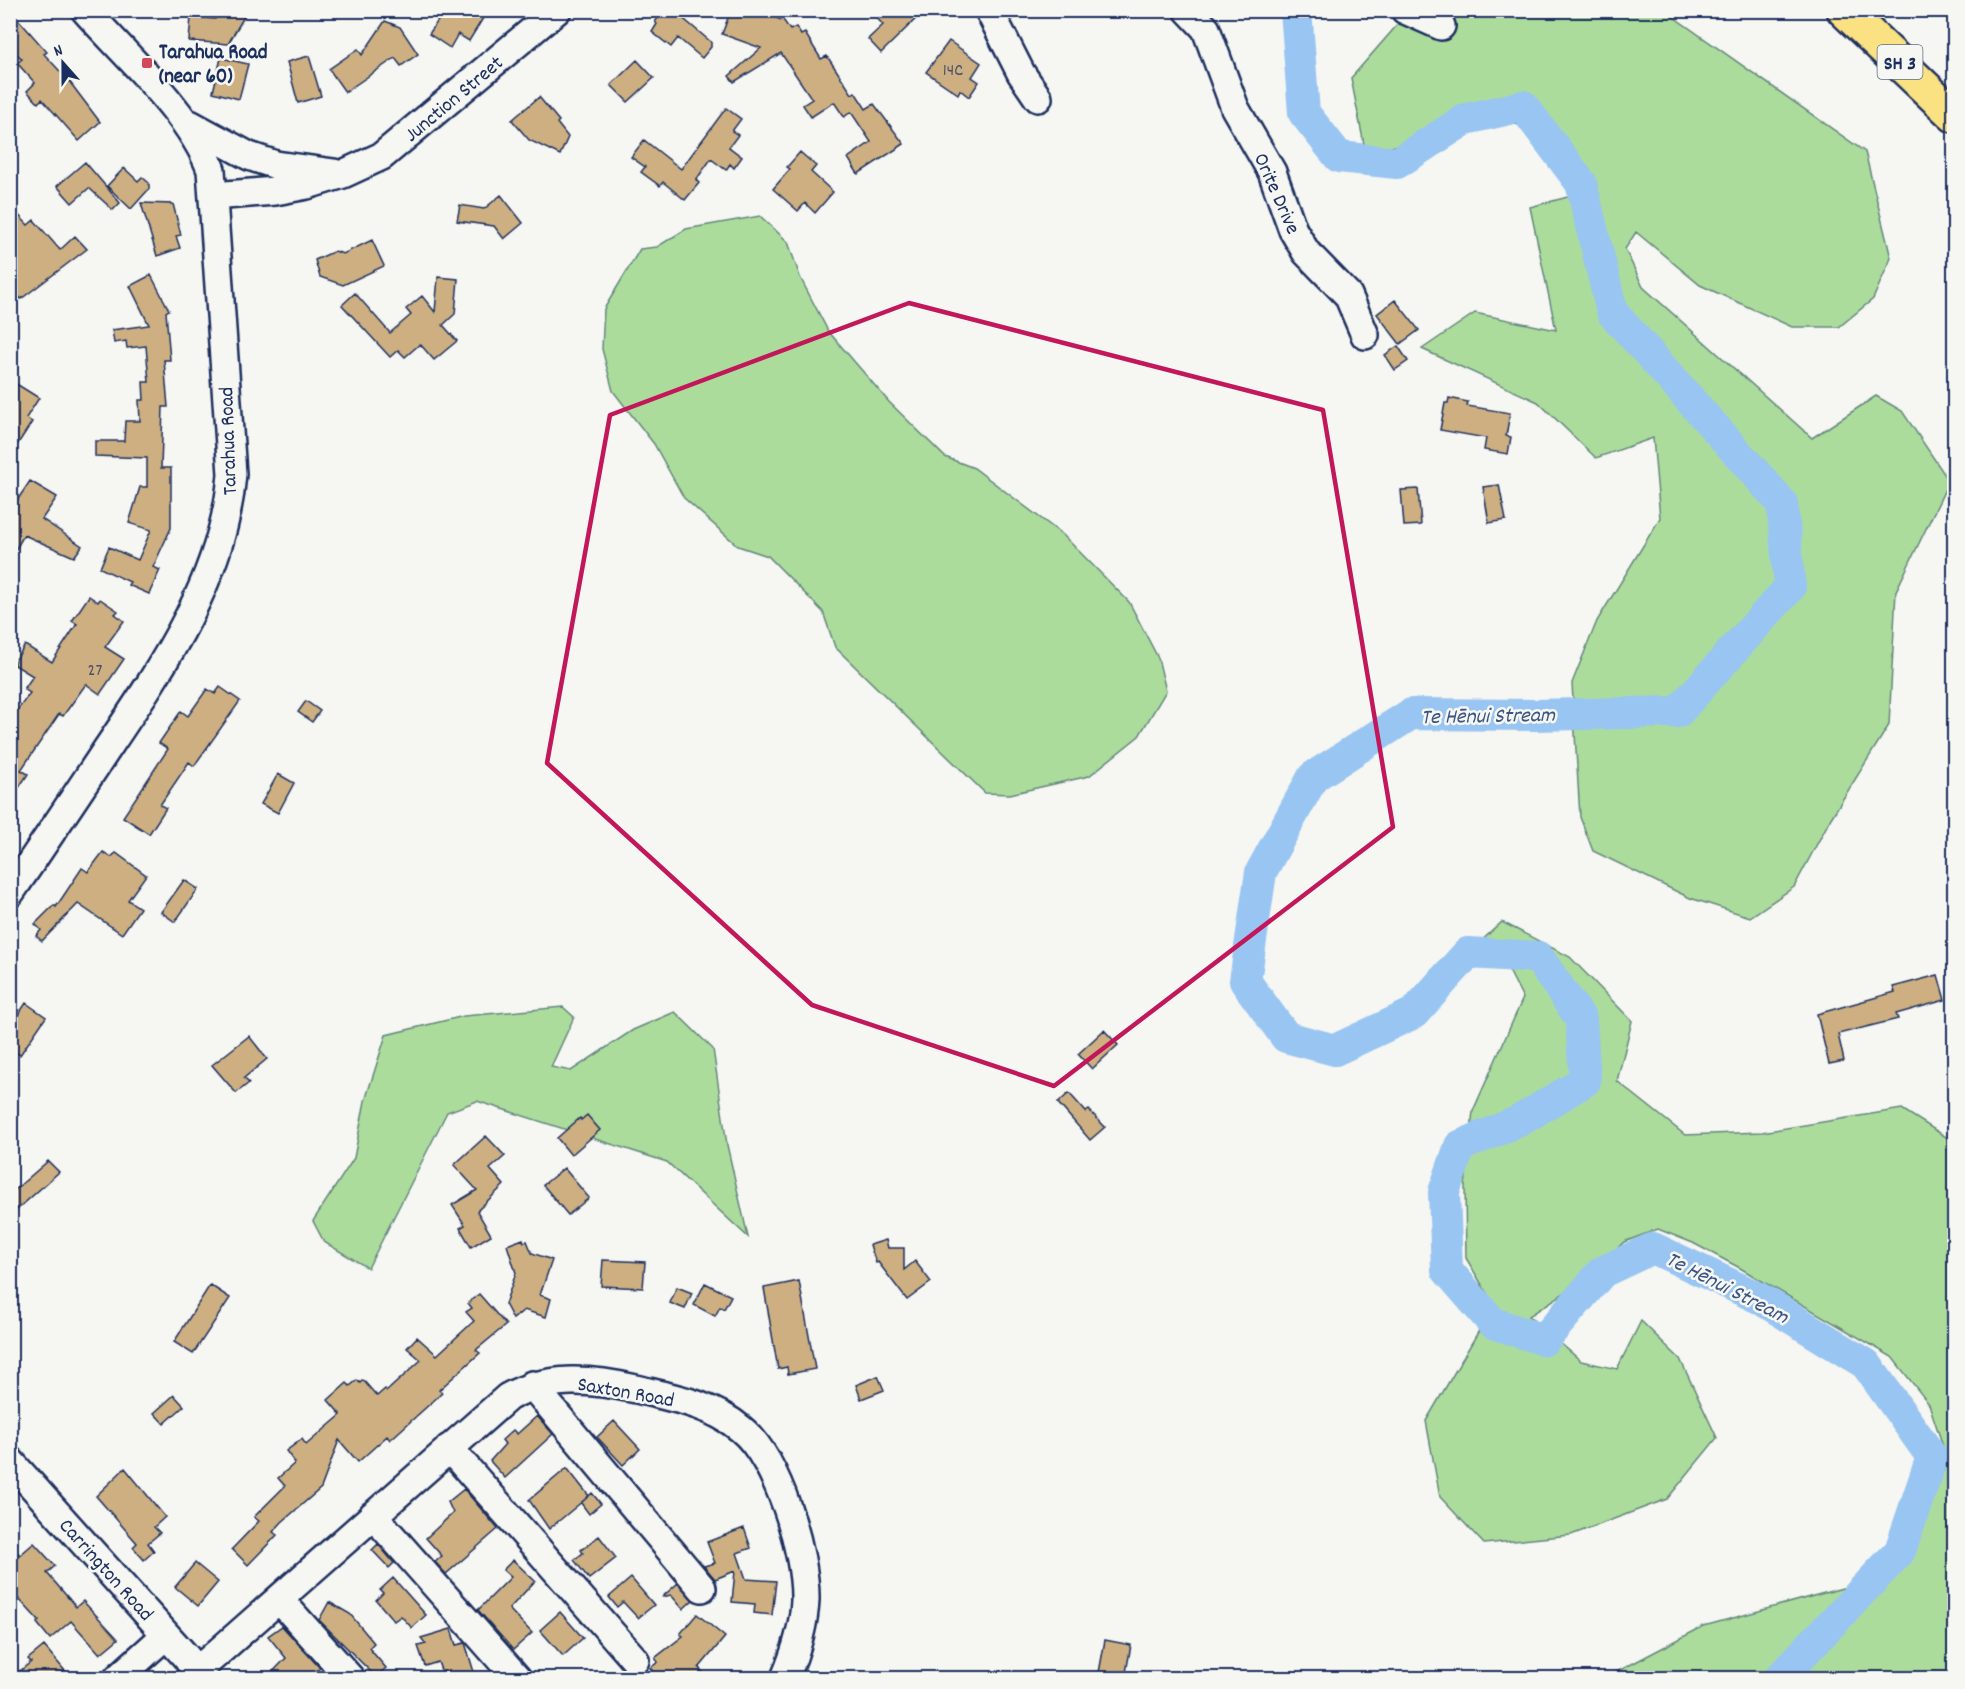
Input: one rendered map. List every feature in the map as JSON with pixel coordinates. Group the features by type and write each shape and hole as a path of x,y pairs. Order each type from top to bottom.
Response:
{"highway":[{"name":"SH 3","path":"1844,10 1954,115"}],"street":[{"name":"Tarahua Road","path":"10,893 148,688 176,642 198,596 225,524 232,474 211,170 205,153 182,119 85,10"},
{"path":"989,10 1021,73 1038,98"},
{"name":"Orite Drive","path":"1188,10 1206,29 1235,108 1264,156 1293,230 1306,252 1348,295 1365,335"},
{"path":"1405,10 1441,26"},
{"name":"Junction Street","path":"213,196 275,191 343,174 382,156 425,123 549,13"},
{"path":"182,119 249,156 276,165 343,174"},
{"name":"Saxton Road","path":"199,1675 279,1599 508,1397 532,1385 549,1382 589,1382 621,1386 693,1403 719,1414 756,1443 777,1479 805,1580 805,1603 799,1637 785,1678"},
{"path":"532,1385 702,1588"},
{"path":"449,1448 635,1660"},
{"name":"Carrington Road","path":"10,1461 199,1675"},
{"path":"373,1515 517,1678"},
{"path":"279,1599 350,1678"},
{"path":"118,1678 166,1635"}],"highlighted area":[{"path":"909,303 1323,410 1393,827 1054,1086 812,1005 547,763 610,415"}],"green space":[{"path":"1441,11 1665,11 1865,152 1891,258 1873,299 1839,327 1792,327 1700,285 1636,232 1625,249 1643,287 1812,438 1876,396 1902,411 1949,481 1896,591 1889,725 1831,818 1794,887 1750,917 1690,898 1593,851 1580,817 1572,683 1597,621 1660,518 1653,438 1596,458 1538,402 1422,349 1475,313 1556,330 1530,207 1579,194 1537,132 1500,118 1455,127 1366,155 1351,78 1399,23"},
{"path":"760,216 788,242 800,277 828,331 889,402 945,457 974,468 1063,535 1129,602 1158,658 1166,691 1139,736 1089,776 1010,794 985,793 835,647 823,612 768,556 738,546 684,498 654,444 613,391 602,349 604,309 640,249 657,247 686,229"},
{"path":"1502,922 1570,957 1632,1021 1617,1081 1685,1135 1762,1132 1902,1109 1954,1142 1954,1678 1605,1678 1704,1626 1868,1581 1920,1520 1948,1461 1929,1404 1892,1357 1740,1268 1693,1243 1658,1229 1624,1242 1581,1282 1529,1316 1581,1361 1617,1369 1641,1321 1680,1359 1717,1438 1667,1499 1571,1535 1484,1544 1440,1497 1426,1421 1494,1305 1466,1258 1465,1186 1473,1111 1523,998 1506,965 1455,965"},
{"path":"563,1007 574,1017 551,1067 571,1071 633,1030 675,1012 713,1049 727,1145 748,1237 667,1162 477,1101 447,1112 368,1268 324,1242 313,1221 354,1158 365,1101 386,1035 464,1016"}],"building":[{"path":"10,10 47,52 44,54 69,81 100,122 79,141 42,99 38,103 27,91 35,83 17,63 22,59 10,47"},
{"path":"221,10 248,10 228,44 189,41 191,17 215,19"},
{"path":"445,10 488,10 469,41 458,34 450,48 429,34"},
{"path":"664,10 673,10 711,42 711,47 702,58 678,38 671,47 652,32 657,24 655,22"},
{"path":"731,10 756,10 784,21 790,30 796,27 801,35 805,33 821,59 827,56 852,94 855,92 866,109 874,104 904,144 858,174 848,158 871,142 851,112 844,117 834,102 811,117 803,105 812,99 781,53 734,82 729,76 761,48 722,34"},
{"path":"870,10 925,10 881,53 868,39 883,25"},
{"path":"385,21 400,27 418,54 401,66 395,58 345,92 329,69 358,49 362,55"},
{"path":"949,41 981,63 972,77 979,82 969,97 960,90 958,94 926,72"},
{"path":"309,56 321,96 298,103 287,62"},
{"path":"221,58 248,64 239,99 213,92"},
{"path":"637,60 654,78 628,102 611,85"},
{"path":"539,97 559,121 557,123 568,137 560,155 529,140 512,120"},
{"path":"726,108 741,119 732,131 738,135 729,147 742,157 734,168 730,164 726,170 711,159 696,180 699,183 685,200 663,182 660,186 641,172 645,167 631,157 644,140 681,169"},
{"path":"800,152 816,166 811,172 833,192 815,213 805,203 798,211 773,189 790,169 787,167"},
{"path":"85,162 120,203 113,210 89,188 72,203 57,186"},
{"path":"124,168 138,181 142,177 149,183 149,189 131,209 107,186"},
{"path":"501,195 523,223 504,239 494,226 457,221 460,205 484,209"},
{"path":"141,203 173,204 181,235 176,236 180,248 157,256"},
{"path":"10,206 28,225 34,220 60,250 75,236 87,249 21,299 10,286"},
{"path":"372,240 384,266 343,285 320,277 315,260 335,251 343,254"},
{"path":"151,275 169,310 166,312 170,360 164,360 168,407 163,407 161,468 171,468 171,528 153,567 160,570 149,594 128,585 130,582 100,568 109,547 138,560 151,530 129,523 140,487 147,487 147,458 95,456 95,441 124,441 125,421 140,421 139,400 144,400 143,382 149,382 146,346 127,348 126,341 114,343 112,330 149,325 130,286"},
{"path":"438,277 458,279 455,314 443,325 457,341 434,360 420,344 405,357 398,350 390,357 342,305 355,293 390,333 411,315 406,309 422,296 435,312"},
{"path":"1395,300 1419,330 1400,344 1377,314"},
{"path":"1398,346 1408,361 1395,370 1385,355"},
{"path":"10,380 39,398 26,418 32,422 10,456"},
{"path":"1449,398 1468,402 1467,406 1510,413 1506,436 1511,437 1508,454 1484,450 1486,438 1440,430 1445,403 1448,403"},
{"path":"30,481 57,497 42,519 82,546 74,557 24,535 10,559 10,511"},
{"path":"1499,485 1506,520 1489,523 1483,487"},
{"path":"1418,489 1421,525 1404,526 1401,490"},
{"path":"89,596 98,602 100,599 118,611 115,614 124,621 105,647 124,659 100,694 86,684 63,716 59,714 21,770 28,774 10,801 10,720 30,693 24,689 33,676 13,664 25,645 52,662 77,624 72,621"},
{"path":"220,687 240,701 194,766 189,762 160,805 166,808 149,834 123,817 168,749 159,743 181,711 188,716 207,689 215,694"},
{"path":"306,701 320,711 312,722 298,712"},
{"path":"278,774 294,783 278,813 261,804"},
{"path":"103,852 111,857 116,853 146,875 128,900 140,908 122,934 78,904 42,941 36,936 41,930 35,924 54,905 56,907 82,868 88,872"},
{"path":"184,880 198,889 175,922 161,912"},
{"path":"1938,975 1945,1000 1896,1014 1898,1019 1838,1034 1844,1061 1829,1064 1817,1014 1895,992 1893,987"},
{"path":"26,1003 46,1017 20,1055 10,1049 10,1027"},
{"path":"1104,1030 1118,1045 1092,1069 1078,1054"},
{"path":"249,1036 267,1059 244,1078 249,1083 236,1093 212,1065"},
{"path":"1069,1093 1086,1112 1089,1110 1105,1127 1090,1140 1058,1103"},
{"path":"587,1115 600,1130 571,1155 557,1138 580,1118 581,1120"},
{"path":"486,1136 505,1156 490,1169 504,1185 477,1211 491,1235 471,1247 460,1228 465,1225 452,1205 477,1190 454,1165"},
{"path":"48,1161 59,1172 10,1216 10,1194"},
{"path":"564,1168 589,1198 568,1215 543,1185"},
{"path":"523,1239 524,1242 527,1241 532,1253 552,1260 540,1295 551,1299 546,1317 524,1310 513,1319 505,1304 516,1273 507,1245"},
{"path":"886,1240 888,1248 904,1248 904,1270 915,1261 931,1282 907,1300 878,1262 876,1263 870,1245"},
{"path":"603,1260 645,1262 643,1288 601,1286"},
{"path":"799,1281 815,1369 788,1374 787,1367 778,1369 764,1288"},
{"path":"705,1283 731,1296 724,1309 720,1307 715,1316 694,1305"},
{"path":"210,1285 230,1298 193,1354 174,1342"},
{"path":"677,1287 692,1293 685,1309 670,1303"},
{"path":"479,1294 506,1325 476,1350 480,1353 439,1390 442,1393 390,1440 387,1436 358,1462 339,1440 321,1488 282,1522 273,1532 277,1535 248,1565 232,1549 259,1521 254,1517 285,1486 278,1478 295,1463 286,1451 302,1439 306,1445 341,1415 328,1400 347,1383 350,1386 357,1380 360,1383 363,1380 377,1396 385,1389 387,1391 421,1360 407,1348 417,1337 437,1355 474,1321 466,1312 472,1308 468,1303"},
{"path":"878,1376 884,1390 861,1399 856,1385"},
{"path":"174,1395 184,1406 164,1424 154,1413"},
{"path":"537,1416 553,1434 505,1478 490,1461 505,1444 502,1440 513,1430 517,1434"},
{"path":"614,1421 640,1449 623,1465 597,1437"},
{"path":"125,1468 165,1517 154,1527 160,1533 148,1543 154,1551 144,1560 133,1547 137,1543 96,1496"},
{"path":"567,1468 589,1496 549,1529 529,1500"},
{"path":"464,1489 498,1529 446,1574 435,1562 442,1556 426,1538 453,1513 448,1502"},
{"path":"592,1493 601,1504 589,1514 581,1503"},
{"path":"744,1528 751,1548 737,1553 746,1579 776,1581 772,1615 754,1613 755,1604 732,1602 735,1571 715,1579 704,1566 715,1563 707,1542"},
{"path":"599,1536 616,1558 589,1579 574,1560 583,1553 581,1550"},
{"path":"34,1543 55,1566 47,1573 76,1607 83,1601 118,1639 100,1654 71,1621 50,1639 37,1623 39,1621 19,1599 10,1606 10,1544 20,1555"},
{"path":"378,1544 394,1563 389,1568 372,1550"},
{"path":"513,1560 535,1581 509,1609 532,1633 513,1650 478,1610 511,1577 503,1570"},
{"path":"195,1563 218,1582 198,1606 175,1587"},
{"path":"393,1578 426,1615 412,1628 401,1616 394,1621 376,1600 383,1593 380,1590"},
{"path":"631,1578 654,1605 638,1618 623,1602 617,1607 609,1597"},
{"path":"678,1583 693,1600 683,1609 671,1595 662,1597"},
{"path":"329,1602 350,1614 374,1643 369,1648 386,1668 376,1677 319,1620"},
{"path":"560,1612 583,1638 563,1656 540,1630"},
{"path":"697,1614 725,1637 699,1668 708,1678 659,1678 650,1668 658,1662 655,1658 683,1636 680,1634"},
{"path":"282,1626 320,1668 307,1678 267,1678 286,1658 268,1636"},
{"path":"451,1629 456,1645 465,1643 474,1672 455,1678 444,1678 438,1662 425,1666 418,1646 426,1644 421,1638"},
{"path":"1105,1640 1131,1645 1125,1678 1098,1678"},
{"path":"44,1646 71,1678 11,1678 31,1662 28,1659"}],"waterway":[{"name":"Te Hēnui Stream","path":"1296,10 1304,113 1339,157 1397,163 1466,119 1523,106 1581,183 1612,312 1782,503 1790,587 1678,712 1534,715 1411,714 1313,777 1261,872 1245,981 1286,1037 1335,1050 1414,1013 1468,953 1538,957 1581,1019 1585,1081 1519,1121 1460,1146 1444,1192 1447,1270 1493,1323 1544,1340 1602,1272 1653,1248 1759,1298 1866,1364 1932,1457 1900,1551 1780,1678"}],"place":[{"name":"Tarahua Road (near 60)","path":"147,63"}]}
